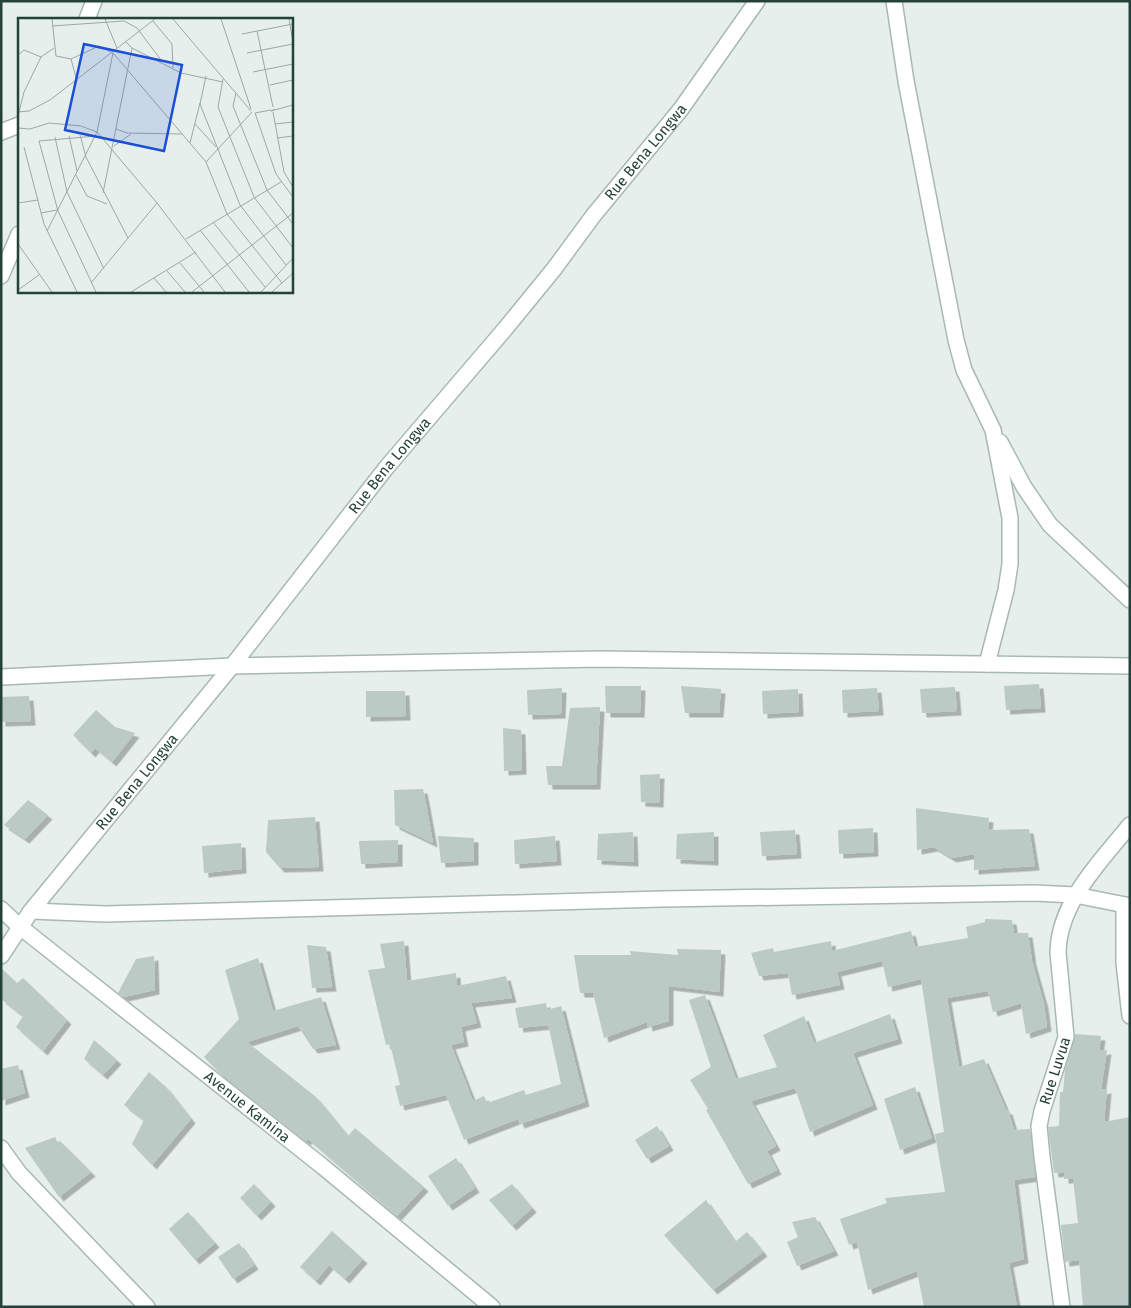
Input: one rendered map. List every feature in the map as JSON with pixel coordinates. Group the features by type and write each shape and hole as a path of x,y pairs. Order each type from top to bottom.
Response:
{"street":[{"path":"87,18 94,1"},
{"name":"Rue Bena Longwa","path":"1,956 30,911 232,666 386,468 524,306 593,216 681,109 757,1"},
{"path":"894,1 906,81 956,340 964,370 993,430 1024,487 1050,525 1130,600"},
{"path":"1,132 18,125"},
{"path":"1,276 18,236"},
{"path":"987,664 1006,590 1010,542 1008,510 993,430"},
{"path":"1,677 232,666 601,659 1130,666"},
{"name":"Rue Luvua","path":"1062,1307 1039,1126 1042,1111 1065,1043 1066,1024 1058,944 1075,895 1130,825"},
{"path":"30,911 105,914 662,899 1035,893 1075,895 1127,906 1124,963 1130,1016"},
{"name":"Avenue Kamina","path":"1,909 19,926 322,1166 475,1301 492,1307"},
{"path":"1,1148 19,1173 147,1307"}],"building":[{"path":"1039,684 1041,708 1006,710 1004,686"},
{"path":"605,686 641,686 640,713 606,713"},
{"path":"681,686 721,689 719,713 685,713"},
{"path":"955,687 957,711 922,713 920,689"},
{"path":"562,688 561,714 528,715 527,690"},
{"path":"877,688 879,711 843,713 842,690"},
{"path":"798,689 799,712 763,714 762,691"},
{"path":"366,691 405,691 406,716 366,717"},
{"path":"29,696 31,721 1,722 1,697"},
{"path":"600,707 596,785 548,785 546,766 562,766 570,708"},
{"path":"96,710 115,727 135,733 112,762 95,748 91,753 73,735"},
{"path":"503,728 521,730 522,770 504,771"},
{"path":"660,774 659,803 641,802 640,775"},
{"path":"423,789 433,843 395,825 394,790"},
{"path":"28,800 48,815 25,839 4,825"},
{"path":"916,808 989,818 988,830 1029,829 1035,866 974,870 974,854 952,858 934,847 917,850"},
{"path":"315,817 319,867 280,868 266,852 268,820"},
{"path":"873,828 874,852 839,854 838,830"},
{"path":"795,830 797,854 762,856 760,832"},
{"path":"633,832 634,862 597,860 598,834"},
{"path":"714,832 714,861 676,859 677,834"},
{"path":"438,836 474,838 474,861 441,863"},
{"path":"555,836 557,861 515,864 514,840"},
{"path":"398,840 398,862 361,864 359,841"},
{"path":"241,843 242,869 204,873 202,846"},
{"path":"985,919 1012,920 1014,933 1028,933 1032,961 1044,1004 1047,1027 1026,1034 1021,1003 993,1012 988,991 947,998 959,1067 984,1059 1006,1110 1008,1110 1014,1130 1030,1129 1035,1177 1014,1180 1024,1259 1009,1263 1017,1307 924,1307 917,1271 868,1290 857,1242 849,1245 840,1219 887,1203 885,1198 945,1192 935,1134 944,1132 921,979 888,987 882,961 837,972 840,985 792,995 788,973 759,976 751,953 773,948 774,952 831,941 832,951 911,931 915,947 968,938 966,927 985,922"},
{"path":"404,941 407,981 456,973 457,986 506,976 512,998 471,1003 477,1023 461,1027 464,1042 451,1045 473,1101 484,1096 487,1103 524,1090 526,1095 561,1084 547,1019 548,1025 519,1028 515,1008 546,1003 547,1010 561,1006 585,1102 520,1124 518,1119 464,1140 446,1095 400,1106 395,1086 400,1085 390,1044 386,1045 368,970 385,968 380,944"},
{"path":"307,945 326,947 332,987 312,988"},
{"path":"677,949 721,950 719,992 669,986 669,1021 648,1027 647,1022 604,1038 593,993 580,993 574,955 631,955 630,951 678,955"},
{"path":"154,956 155,990 124,997 118,993 136,959"},
{"path":"258,958 273,1011 321,997 336,1045 313,1049 298,1026 247,1042 316,1097 348,1136 355,1128 424,1187 397,1216 308,1139 306,1141 222,1075 204,1057 239,1019 225,970"},
{"path":"1,968 17,983 23,978 67,1020 43,1051 16,1027 23,1016 1,999"},
{"path":"705,995 736,1079 777,1067 763,1035 804,1016 814,1043 890,1014 898,1039 853,1053 873,1105 810,1132 795,1088 751,1101 776,1146 767,1151 777,1170 748,1184 706,1110 708,1109 690,1080 711,1067 689,1000"},
{"path":"1075,1034 1101,1036 1099,1051 1107,1050 1101,1090 1107,1089 1104,1122 1130,1117 1130,1307 1083,1307 1079,1260 1065,1262 1061,1225 1078,1223 1073,1179 1064,1179 1064,1172 1054,1173 1048,1127 1059,1126 1060,1092 1063,1092 1065,1070"},
{"path":"94,1040 117,1060 103,1075 84,1059"},
{"path":"18,1065 25,1093 1,1101 1,1069"},
{"path":"149,1072 166,1087 191,1119 152,1165 132,1144 144,1120 124,1105"},
{"path":"915,1087 932,1138 900,1150 884,1099"},
{"path":"657,1126 669,1146 647,1159 635,1140"},
{"path":"55,1137 58,1143 60,1141 91,1172 59,1197 25,1148"},
{"path":"456,1158 475,1188 448,1206 428,1176"},
{"path":"254,1184 271,1202 257,1216 240,1198"},
{"path":"512,1184 532,1208 512,1226 489,1200"},
{"path":"706,1200 735,1242 747,1232 763,1252 713,1290 664,1235"},
{"path":"188,1212 215,1243 195,1260 169,1229"},
{"path":"815,1217 834,1251 797,1266 787,1242 798,1237 792,1222"},
{"path":"332,1231 363,1259 345,1279 329,1265 316,1281 300,1267"},
{"path":"239,1243 254,1265 233,1279 218,1257"}]}
